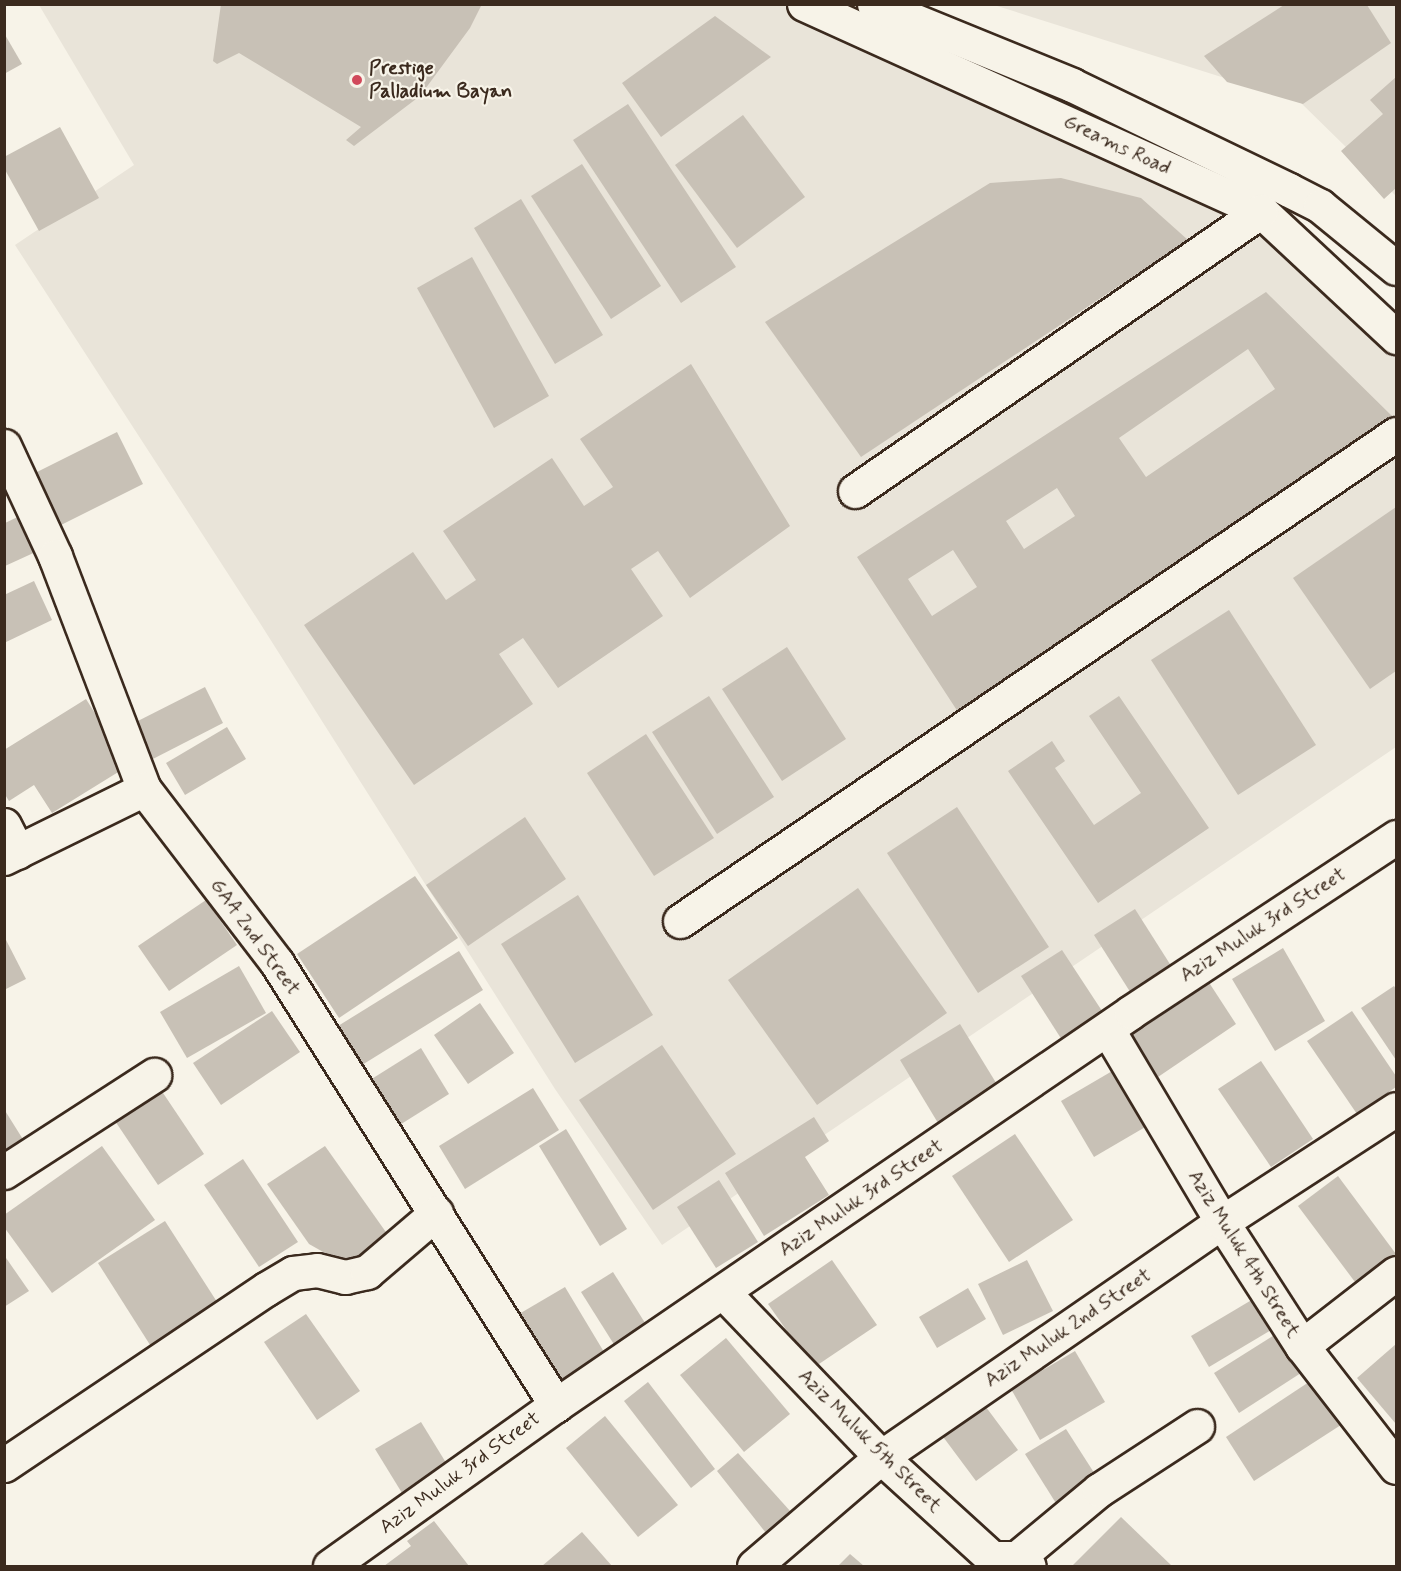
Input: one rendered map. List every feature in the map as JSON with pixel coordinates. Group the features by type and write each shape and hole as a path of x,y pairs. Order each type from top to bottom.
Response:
{"street":[{"name":"Greams Road","path":"804,4 1261,211 1396,337"},
{"name":"Greams Road","path":"874,4 1072,85 1310,201 1396,268"},
{"path":"855,491 1261,211"},
{"path":"680,921 1396,434"},
{"name":"GAA 2nd Street","path":"4,446 55,556 144,789 278,963 556,1405"},
{"path":"9,845 144,789"},
{"name":"Aziz Muluk 3rd Street","path":"330,1566 556,1405 1396,837"},
{"name":"Aziz Muluk 4th Street","path":"1108,1030 1222,1222 1302,1347 1396,1467"},
{"path":"4,1172 154,1075"},
{"name":"Aziz Muluk 2nd Street","path":"754,1566 881,1457 1222,1222 1396,1109"},
{"path":"4,1465 293,1273 317,1270 345,1277 367,1272 436,1213"},
{"path":"1302,1347 1396,1273"},
{"name":"Aziz Muluk 5th Street","path":"723,1292 881,1457 1006,1562"},
{"path":"1006,1562 1099,1490 1197,1426"}],"shaded area":[{"path":"39,5 790,5 1011,114 1198,156 1396,329 1396,747 662,1245 555,1089 258,620 15,245 134,165"},
{"path":"994,5 1396,5 1396,196 1300,102"}],"building":[{"name":"Prestige Palladium Bayan","path":"221,4 482,4 470,28 420,96 354,146 346,140 361,127 239,53 217,64 213,61"},
{"path":"1284,5 1367,5 1391,43 1303,104 1227,82 1204,56"},
{"path":"715,16 771,57 661,137 622,83"},
{"path":"4,33 22,64 4,74"},
{"path":"1396,77 1396,188 1384,199 1341,151 1383,114 1370,100"},
{"path":"628,104 736,267 681,303 573,140"},
{"path":"743,115 805,197 737,248 675,165"},
{"path":"60,127 99,198 39,231 4,168 4,157"},
{"path":"582,164 661,286 611,319 531,196"},
{"path":"1061,178 1141,198 1188,240 861,457 765,322 990,183"},
{"path":"521,199 603,335 555,364 474,228"},
{"path":"472,257 549,396 494,428 417,288"},
{"path":"1266,292 1393,417 958,712 857,557","holes":["1248,349 1275,389 1146,477 1119,438","1057,488 1075,516 1024,549 1006,521","953,550 977,587 932,616 908,579"]},
{"path":"691,364 790,526 690,598 658,551 631,569 663,616 558,688 523,638 499,654 533,704 414,785 304,625 413,552 446,600 476,580 443,531 552,458 584,506 613,487 580,439"},
{"path":"117,432 143,484 59,526 33,474"},
{"path":"1396,507 1396,671 1370,689 1293,578"},
{"path":"24,514 40,550 5,566 5,523"},
{"path":"34,581 52,620 4,643 4,595"},
{"path":"1229,610 1316,745 1238,795 1151,660"},
{"path":"787,647 846,739 782,781 722,689"},
{"path":"205,687 223,723 147,762 128,726"},
{"path":"709,696 774,797 717,834 652,732"},
{"path":"1119,696 1209,828 1098,903 1008,771 1052,741 1065,761 1055,768 1094,825 1141,793 1089,716"},
{"path":"86,699 128,766 52,813 34,785 9,801 4,793 4,750"},
{"path":"227,727 246,759 185,795 166,763"},
{"path":"646,734 714,838 654,876 587,773"},
{"path":"957,807 1049,947 978,993 887,853"},
{"path":"525,817 566,879 468,946 426,885"},
{"path":"415,876 458,938 339,1018 297,954"},
{"path":"858,888 947,1013 817,1105 728,980"},
{"path":"578,895 653,1015 575,1063 501,944"},
{"path":"206,900 237,945 169,991 138,946"},
{"path":"1135,909 1175,972 1134,998 1094,935"},
{"path":"4,936 26,979 4,990"},
{"path":"1283,948 1325,1021 1275,1051 1232,979"},
{"path":"1062,950 1104,1014 1062,1040 1021,976"},
{"path":"459,951 483,990 362,1065 338,1026"},
{"path":"239,966 266,1013 187,1058 160,1012"},
{"path":"1208,981 1236,1024 1158,1077 1129,1034"},
{"path":"1394,986 1396,989 1396,1060 1361,1008"},
{"path":"480,1003 514,1053 468,1084 434,1035"},
{"path":"272,1011 300,1052 221,1105 193,1063"},
{"path":"1352,1011 1396,1076 1396,1087 1357,1114 1307,1041"},
{"path":"960,1024 998,1086 938,1123 900,1060"},
{"path":"662,1045 736,1154 653,1210 579,1100"},
{"path":"421,1048 449,1094 398,1126 370,1080"},
{"path":"1261,1061 1313,1139 1271,1167 1218,1089"},
{"path":"1114,1070 1147,1126 1094,1157 1061,1101"},
{"path":"157,1084 204,1154 158,1185 111,1115"},
{"path":"533,1088 559,1130 465,1189 439,1146"},
{"path":"4,1109 24,1141 4,1153"},
{"path":"814,1117 829,1141 805,1157 829,1195 764,1236 725,1173"},
{"path":"566,1129 627,1229 600,1246 539,1146"},
{"path":"1015,1134 1073,1220 1009,1262 952,1176"},
{"path":"102,1146 155,1220 52,1293 4,1227 4,1215"},
{"path":"325,1146 388,1235 348,1266 309,1244 267,1184"},
{"path":"243,1159 298,1242 259,1267 204,1185"},
{"path":"1338,1176 1396,1254 1396,1265 1361,1290 1298,1206"},
{"path":"719,1180 758,1242 716,1268 677,1207"},
{"path":"165,1221 219,1305 152,1348 98,1263"},
{"path":"4,1255 29,1291 4,1307"},
{"path":"832,1260 877,1325 813,1368 768,1304"},
{"path":"1027,1260 1053,1311 1003,1335 978,1284"},
{"path":"613,1272 647,1326 615,1346 581,1292"},
{"path":"565,1287 607,1357 562,1384 519,1314"},
{"path":"968,1288 986,1319 937,1348 919,1317"},
{"path":"1255,1298 1273,1329 1209,1367 1191,1336"},
{"path":"306,1314 360,1391 317,1420 264,1342"},
{"path":"1279,1332 1304,1371 1239,1413 1214,1373"},
{"path":"726,1338 790,1414 744,1452 680,1375"},
{"path":"1396,1344 1396,1424 1357,1378"},
{"path":"1075,1351 1105,1402 1040,1440 1011,1389"},
{"path":"1315,1378 1344,1423 1254,1481 1226,1437"},
{"path":"648,1382 715,1469 691,1488 624,1401"},
{"path":"980,1399 1018,1450 976,1481 938,1430"},
{"path":"605,1416 678,1505 638,1537 566,1448"},
{"path":"421,1422 448,1466 402,1493 375,1449"},
{"path":"1066,1429 1100,1482 1059,1508 1025,1454"},
{"path":"738,1453 791,1512 766,1533 717,1471"},
{"path":"1121,1517 1172,1566 1072,1566"},
{"path":"434,1521 469,1566 384,1566 411,1546 407,1541"},
{"path":"582,1532 612,1566 542,1566"},
{"path":"850,1554 864,1566 838,1566"}],"place":[{"name":"Prestige Palladium Bayan","path":"357,80"}]}
